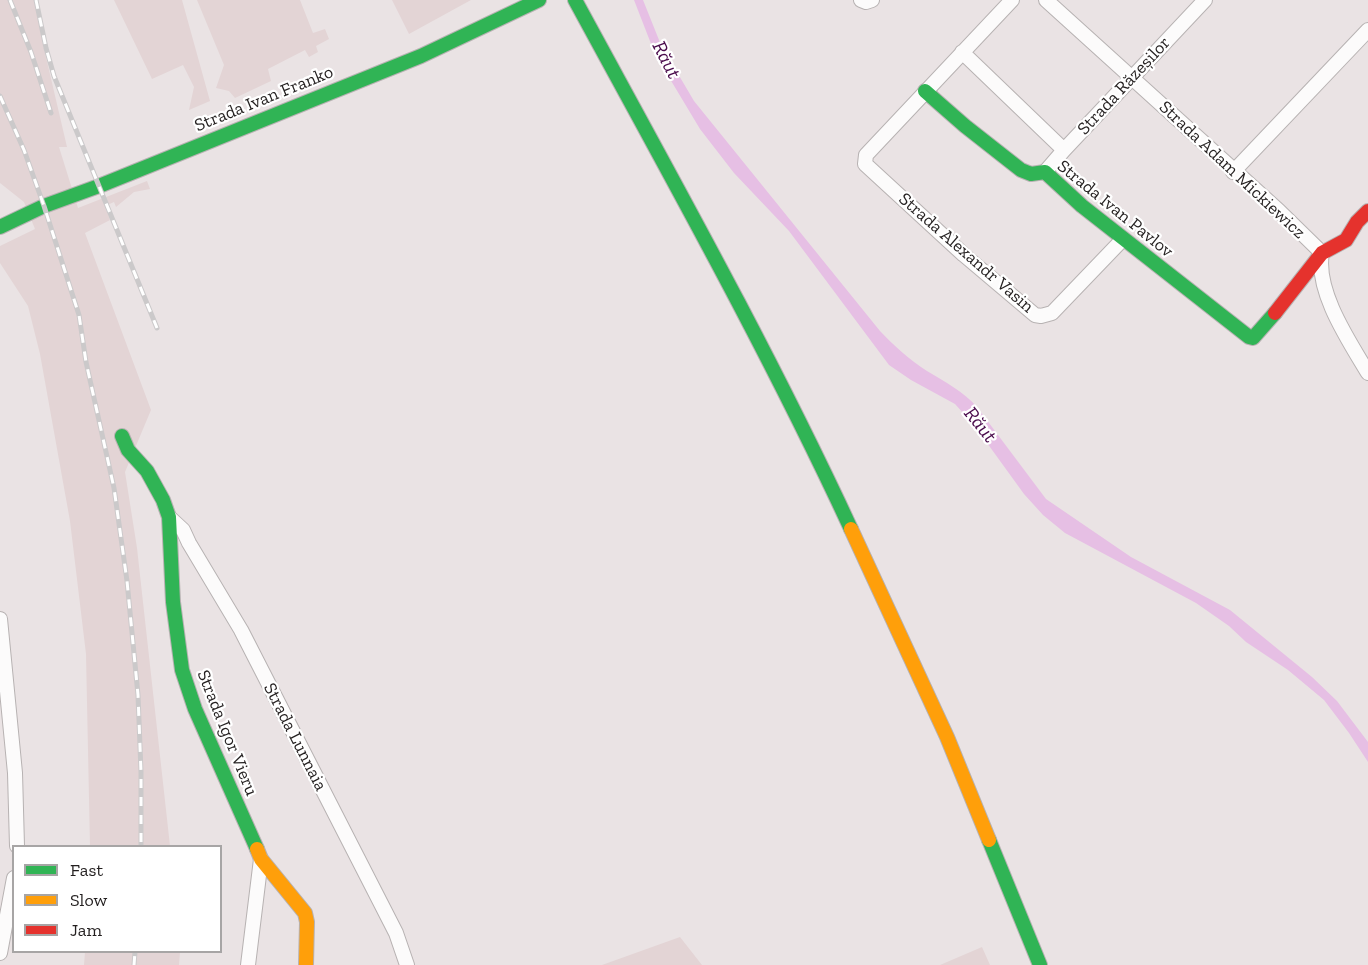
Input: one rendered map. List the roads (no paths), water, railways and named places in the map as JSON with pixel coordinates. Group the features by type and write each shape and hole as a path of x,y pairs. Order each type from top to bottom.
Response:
{"street":[{"name":"Strada Ivan Franko","path":"0,227 44,206 421,56 539,0"},
{"path":"575,0 754,331 818,458 947,737 1040,965"},
{"path":"925,91 1012,0"},
{"name":"Strada Adam Mickiewicz","path":"1046,0 1233,172 1279,211 1322,253 1320,267 1326,288 1341,326 1366,365"},
{"name":"Strada Răzeșilor","path":"1045,172 1205,0"},
{"path":"1233,172 1368,30"},
{"name":"Strada Ivan Pavlov","path":"962,52 1064,150"},
{"name":"Strada Ivan Pavlov","path":"925,91 1021,170 1031,174 1045,172 1082,206 1253,338 1322,253"},
{"name":"Strada Alexandr Vasin","path":"925,91 866,154 865,164 964,255 1035,315 1052,313 1123,238"},
{"path":"1322,253 1346,240 1357,222 1368,211"},
{"name":"Strada Igor Vieru","path":"122,436 128,450 147,471 163,500 169,518 173,602 182,670 199,719 261,859 304,913 307,922 306,965"},
{"name":"Strada Lunnaia","path":"169,518 183,530 241,630 396,933 407,965"},
{"path":"0,619 15,773 17,845"},
{"path":"248,965 261,859"},
{"path":"0,953 8,889"}],"water":[{"name":"Răut","path":"634,0 643,0 661,45 694,101 885,337 914,362 972,401 1046,499 1131,557 1230,610 1312,677 1337,701 1368,742 1368,762 1324,700 1288,670 1246,642 1229,626 1196,603 1065,533 1043,515 1024,494 974,425 955,404 889,365 789,231 734,173 700,129 655,54"}],"railway":[{"path":"10,0 31,52 51,113"},
{"path":"36,0 54,76 157,328"},
{"path":"0,96 24,150 79,315 86,362 114,488 127,581 138,695 141,845"},
{"path":"134,965 135,953"}]}
